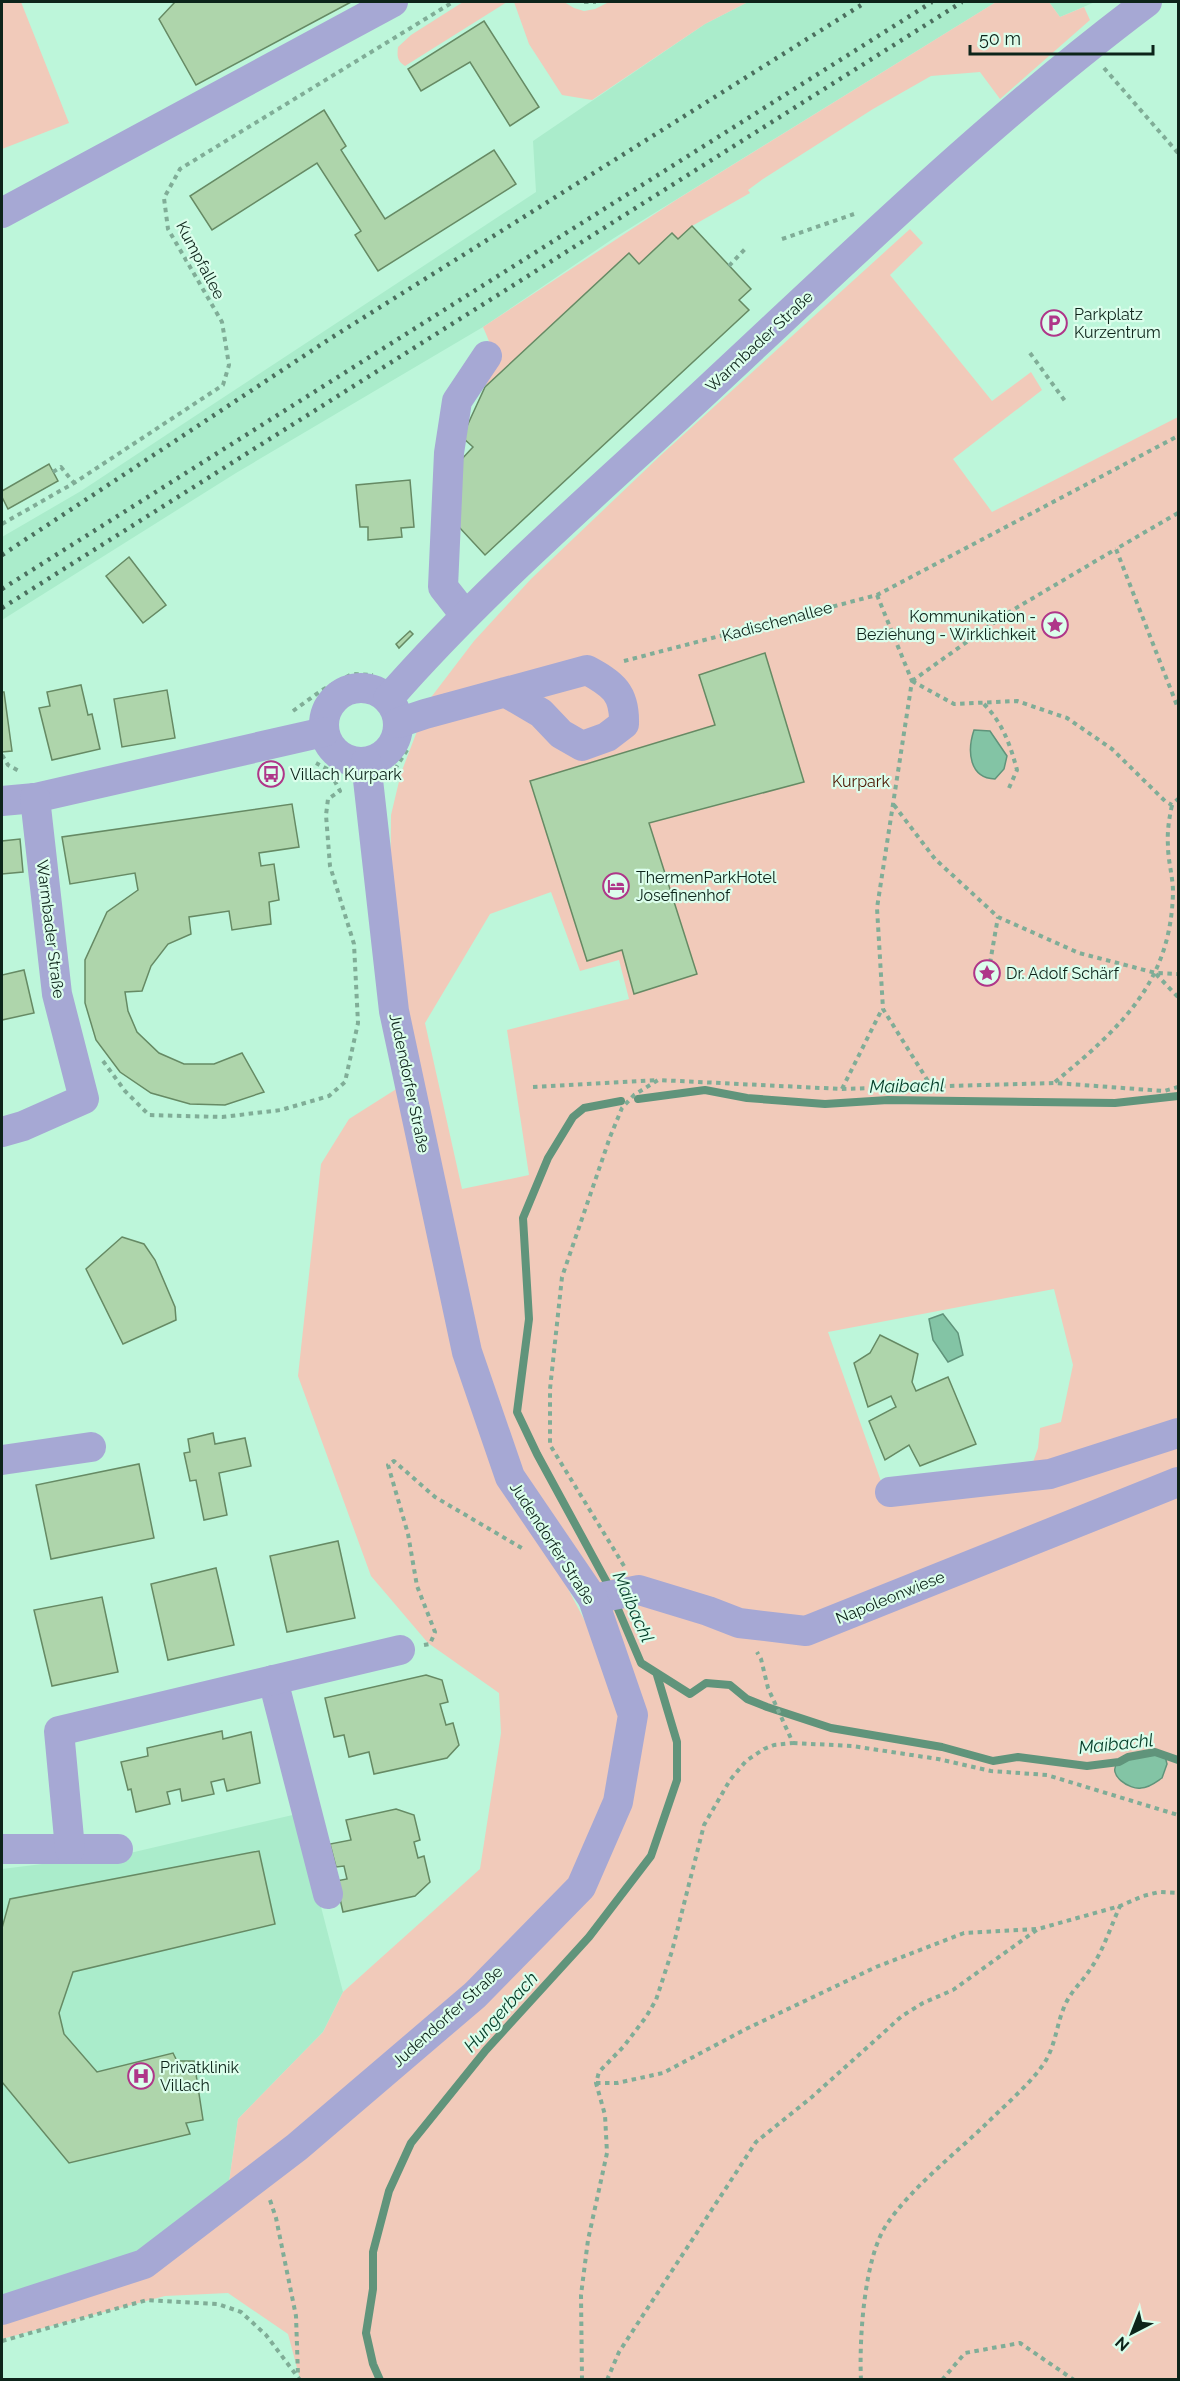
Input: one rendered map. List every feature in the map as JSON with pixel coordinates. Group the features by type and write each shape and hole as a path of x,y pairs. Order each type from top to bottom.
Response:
{"street":[{"path":"2,213 393,2"},
{"name":"Warmbader Straße","path":"380,766 376,759 393,744 401,712 465,615 886,222 1096,40 1147,2"},
{"path":"465,615 443,586 449,453 457,401 487,356"},
{"path":"380,766 344,758 328,742 324,732 327,708 344,692 355,688 367,688 378,692 401,712 505,692 587,670 609,682 614,689 624,705 624,724 607,737 582,746 561,734 541,713 505,692"},
{"path":"2,801 35,798 324,732"},
{"name":"Judendorfer Straße","path":"2,2310 144,2264 297,2147 475,1995 580,1887 618,1802 633,1715 615,1594 510,1477 467,1352 394,1011 380,766"},
{"name":"Warmbader Straße","path":"12,1129 84,1099 57,994 35,798"},
{"path":"890,1492 1050,1474 1179,1433"},
{"path":"2,1460 91,1447"},
{"name":"Napoleonwiese","path":"615,1594 708,1611 739,1623 806,1631 1179,1482"},
{"path":"70,1850 59,1731 400,1650"},
{"path":"273,1680 328,1894"},
{"path":"2,1849 118,1849"}],"path":[{"name":"Kumpfallee","path":"2,524 74,483 223,385 230,365 222,322 168,229 164,198 180,169 453,2"},
{"path":"584,2 596,2"},
{"path":"782,239 864,211"},
{"path":"729,266 745,249"},
{"path":"1030,353 1065,401"},
{"name":"Kadischenallee","path":"587,670 877,595 1179,435"},
{"path":"53,472 61,467 74,483"},
{"path":"912,681 1006,614 1179,513"},
{"path":"1116,549 1179,708"},
{"path":"842,1089 882,1009 877,908 912,681 877,595"},
{"path":"290,712 322,690 352,674 373,676 380,670"},
{"path":"912,681 954,704 1017,701 1066,718 1112,749 1143,781 1172,806"},
{"path":"983,703 997,718 1009,740 1017,770 1009,788"},
{"path":"380,766 409,747 401,712"},
{"path":"99,1056 125,1091 149,1115 222,1116 281,1110 329,1096 345,1082 358,1023 354,944 330,866 326,815 328,799 340,791 329,770 316,763 308,762"},
{"path":"1054,1083 1123,1020 1156,973 1168,939 1173,891 1168,847 1172,806 1179,799"},
{"path":"893,804 935,859 998,917 1079,953 1156,973 1179,974"},
{"path":"990,963 998,917"},
{"path":"1156,973 1179,997"},
{"path":"882,1009 931,1086"},
{"path":"615,1594 550,1445 550,1389 562,1277 610,1137 622,1108 634,1095 658,1080"},
{"path":"534,1088 658,1080 842,1089 1054,1083 1164,1091 1179,1087"},
{"path":"400,1650 430,1644 435,1632 417,1586 408,1534 388,1465 394,1461 435,1497 526,1551"},
{"path":"739,1623 761,1659 768,1688 793,1743"},
{"path":"582,2379 581,2295 588,2240 607,2153 605,2115 596,2084 600,2072 635,2031 656,2000 672,1951 704,1825 730,1780 746,1761 774,1745 793,1743 852,1746 938,1759 991,1771 1047,1775 1179,1815"},
{"path":"596,2084 617,2083 663,2073 746,2029 876,1967 964,1933 1038,1929 1120,1906 1143,1896 1159,1892 1179,1893"},
{"path":"861,2379 860,2359 868,2276 885,2226 901,2205 1015,2096 1043,2063 1055,2041 1064,2008 1095,1962 1120,1906"},
{"path":"608,2379 619,2352 756,2142 812,2097 908,2012 953,1990 1038,1929"},
{"path":"260,2174 276,2218 296,2316 299,2377"},
{"path":"2,2341 147,2300 218,2304 241,2312 266,2335 299,2377"},
{"path":"942,2379 965,2353 1020,2343 1074,2379"}],"shaded area":[{"path":"748,2 996,2 614,238 483,327 236,473 2,620 2,537 81,491 536,192 533,141 705,24"},
{"path":"1049,2 1095,2 1060,17"},
{"path":"974,730 990,731 1007,756 1004,769 995,779 980,774 972,762 971,746"},
{"path":"943,1314 958,1333 963,1355 948,1362 933,1340 929,1319"},
{"path":"1155,1752 1165,1756 1167,1764 1162,1778 1155,1783 1144,1788 1136,1788 1121,1781 1117,1776 1115,1767 1122,1759"},
{"name":"Privatklinik Villach","path":"297,1814 343,1992 323,2032 238,2119 229,2182 158,2257 2,2312 2,1869 130,1853"}],"green space":[{"path":"2,2 21,2 69,123 2,149"},
{"path":"463,2 507,2 405,66 400,62 398,47 411,35"},
{"path":"514,2 564,2 584,11 595,9 609,2 748,2 705,24 592,100 562,95 529,44"},
{"path":"996,2 1049,2 1060,17 1084,7 1090,20 1000,99 980,72 931,76 873,109 763,179 748,190 750,193 692,226 678,239 671,233 639,264 629,253 485,387 493,357 483,327 676,200"},
{"name":"Kurpark","path":"910,229 923,243 890,275 992,401 1031,372 1042,390 953,459 992,512 1178,417 1178,2379 300,2379 288,2334 228,2293 165,2296 2,2339 2,2312 158,2257 229,2182 238,2119 323,2032 343,1992 480,1869 501,1733 499,1693 428,1643 371,1576 298,1376 321,1164 349,1119 401,1086 390,915 391,815 401,773 429,700 474,641 531,579 661,455","holes":["551,892 580,971 619,960 629,999 507,1030 529,1175 462,1189 425,1023 490,914","1054,1289 1073,1365 1061,1422 1040,1428 1038,1448 1025,1485 888,1501 828,1332","556,1566 593,1583 586,1623"]}],"building":[{"path":"175,2 351,2 196,85 159,19"},
{"path":"484,21 539,107 510,126 470,62 421,91 408,69"},
{"path":"324,110 346,146 341,150 385,219 494,150 516,184 378,271 355,235 361,231 317,163 212,230 190,196"},
{"path":"692,226 751,289 739,300 749,310 485,555 459,527 460,461 473,447 462,437 485,387 629,253 639,264 672,233 678,239"},
{"path":"49,464 58,481 8,509 2,497 2,491"},
{"path":"410,480 414,527 401,528 402,537 368,540 368,527 360,527 356,485"},
{"path":"129,557 166,605 143,623 106,576"},
{"path":"410,631 413,634 399,648 396,644"},
{"name":"ThermenParkHotel Josefinenhof","path":"765,653 804,782 649,823 697,974 634,994 622,950 587,961 530,781 715,725 699,675"},
{"path":"81,685 88,715 92,714 100,749 52,760 39,708 50,706 47,692"},
{"path":"167,690 175,738 122,747 114,699"},
{"path":"2,692 4,692 12,751 2,752"},
{"path":"292,804 299,847 259,853 261,866 274,864 279,900 269,902 271,924 232,930 229,911 189,917 191,934 168,944 151,966 142,991 125,992 128,1011 137,1032 159,1053 184,1064 214,1064 242,1053 264,1092 225,1105 190,1104 151,1093 120,1072 96,1040 85,1003 85,960 107,912 138,890 135,873 70,884 62,837"},
{"path":"20,839 23,872 2,874 2,841"},
{"path":"24,970 34,1013 2,1020 2,975"},
{"path":"122,1237 144,1244 155,1260 175,1307 176,1320 123,1344 86,1269"},
{"path":"880,1335 918,1354 912,1382 916,1391 948,1377 976,1444 920,1466 909,1445 885,1460 869,1421 896,1407 891,1396 868,1407 854,1363 870,1353"},
{"path":"213,1433 215,1444 245,1438 251,1466 219,1473 227,1515 204,1520 196,1480 190,1481 184,1453 190,1452 188,1439"},
{"path":"139,1464 154,1538 51,1559 36,1485"},
{"path":"338,1541 355,1618 287,1632 270,1556"},
{"path":"216,1568 234,1645 168,1660 151,1584"},
{"path":"102,1597 118,1672 52,1686 34,1610"},
{"path":"426,1675 442,1680 448,1702 440,1704 446,1725 453,1723 459,1745 447,1758 374,1774 369,1752 349,1757 344,1735 334,1737 325,1698"},
{"path":"222,1731 223,1739 251,1732 260,1783 227,1791 224,1779 211,1782 214,1794 182,1801 180,1789 167,1792 170,1804 136,1812 131,1789 128,1790 121,1762 148,1756 147,1748"},
{"path":"396,1809 414,1815 420,1840 414,1842 418,1858 424,1856 430,1882 415,1896 343,1912 336,1881 347,1879 344,1866 336,1867 330,1844 351,1840 346,1820"},
{"name":"Privatklinik Villach","path":"259,1851 275,1924 73,1972 59,2013 64,2034 97,2072 173,2053 177,2061 194,2061 203,2120 186,2123 190,2134 69,2163 2,2082 2,1928 10,1899"}],"waterway":[{"name":"Maibachl","path":"638,1099 705,1090 747,1098 825,1104 888,1100 1115,1103 1178,1096"},
{"name":"Maibachl","path":"611,1590 537,1454 517,1412 529,1319 523,1218 548,1158 573,1117 584,1108 621,1101"},
{"name":"Maibachl","path":"615,1602 641,1663 690,1694 706,1683 730,1685 747,1699 831,1728 942,1747 993,1761 1018,1757 1087,1766 1119,1762 1128,1757 1155,1752 1178,1760"},
{"name":"Hungerbach","path":"380,2380 373,2364 366,2333 373,2289 373,2252 389,2191 411,2143 486,2050 589,1937 651,1856 677,1780 677,1742 657,1675"}],"railway":[{"path":"2,555 331,338 866,2"},
{"path":"2,589 932,2"},
{"path":"2,608 962,2"}],"place":[{"name":"Parkplatz Kurzentrum","path":"1054,323"},
{"name":"Kommunikation - Beziehung - Wirklichkeit","path":"1055,625"},
{"name":"Villach Kurpark","path":"271,774"},
{"name":"ThermenParkHotel Josefinenhof","path":"616,886"},
{"name":"Dr. Adolf Schärf","path":"987,973"},
{"name":"Privatklinik Villach","path":"141,2076"}]}
